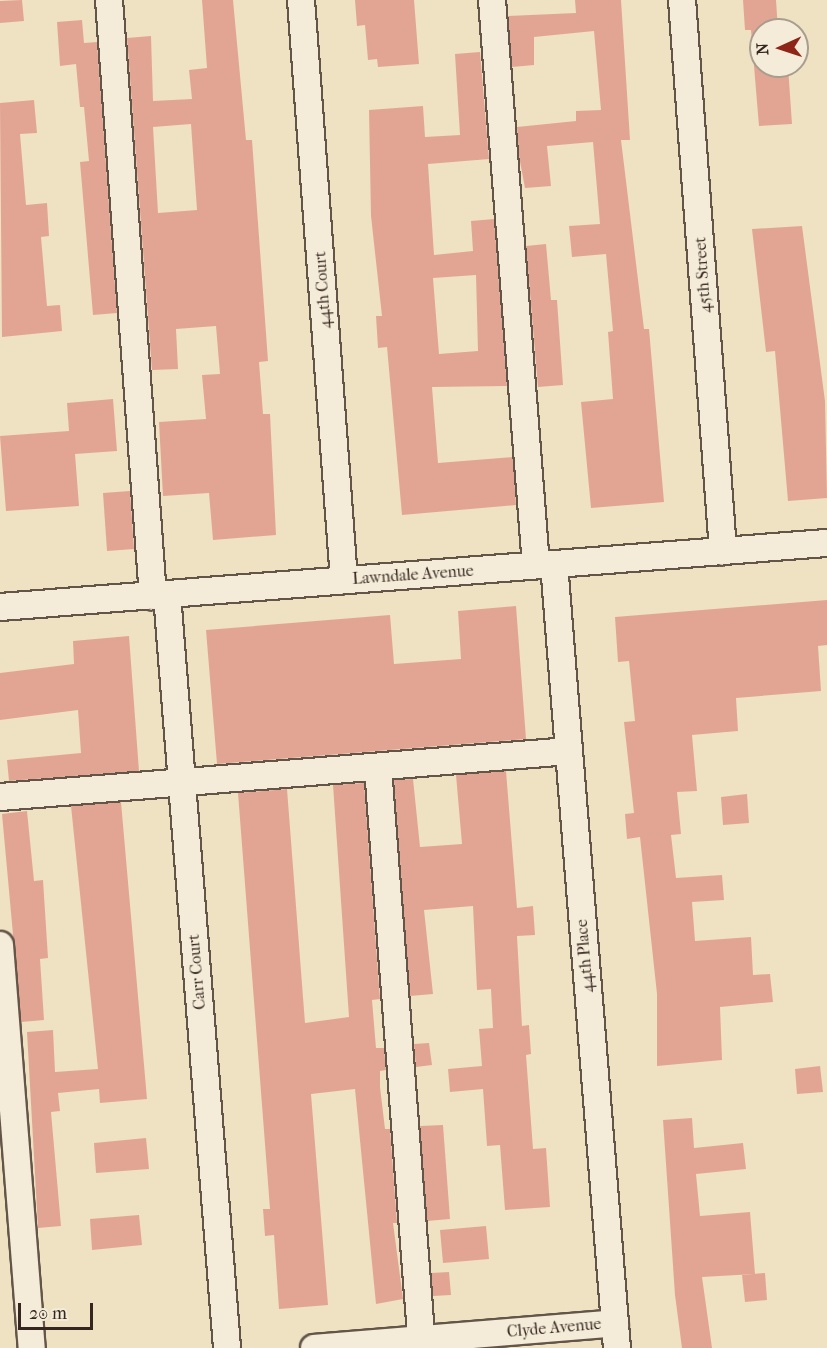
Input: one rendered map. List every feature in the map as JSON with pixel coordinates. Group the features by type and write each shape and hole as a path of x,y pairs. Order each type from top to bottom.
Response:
{"street":[{"name":"Carr Court","path":"109,0 160,596 182,783 227,1348"},
{"name":"44th Court","path":"301,0 344,580"},
{"name":"44th Place","path":"492,0 545,565 569,751 616,1336"},
{"name":"45th Street","path":"682,0 723,551"},
{"name":"Lawndale Avenue","path":"0,607 827,543"},
{"path":"0,797 569,751"},
{"path":"378,768 422,1344"},
{"path":"0,945 32,1348"},
{"name":"Clyde Avenue","path":"314,1348 616,1336"}],"building":[{"path":"22,0 24,21 0,23 0,1"},
{"path":"202,0 233,0 246,140 252,140 268,361 259,362 263,414 270,414 276,535 213,540 209,493 163,496 159,422 206,419 202,375 220,374 216,326 176,329 178,369 152,370 127,38 151,36 153,101 192,99 189,70 207,68","holes":["191,124 197,210 158,213 153,127"]},
{"path":"355,0 414,0 419,64 378,67 377,59 368,60 365,25 357,26"},
{"path":"575,0 621,0 630,140 621,140 644,329 649,329 664,502 591,508 581,402 613,399 608,332 613,331 606,254 572,257 569,226 600,224 593,142 547,146 551,186 525,188 519,156 517,127 576,121 576,111 601,110 594,31 534,37 534,65 512,67 508,16 576,13"},
{"path":"743,0 776,0 777,18 749,18 749,30 745,30"},
{"path":"82,20 84,43 97,42 117,313 93,315 80,162 89,161 84,107 80,107 76,64 60,66 57,22"},
{"path":"480,52 489,159 428,164 434,255 473,251 471,221 494,219 507,386 432,387 438,463 513,457 516,505 402,515 387,347 378,348 376,316 382,316 371,216 369,110 423,106 425,137 460,135 455,54","holes":["476,275 478,351 439,354 433,278"]},
{"path":"755,78 789,78 792,124 759,126"},
{"path":"34,100 37,133 20,134 26,205 47,203 49,236 41,237 47,306 60,305 62,331 2,337 0,103"},
{"path":"802,226 825,401 827,498 788,501 775,351 766,352 752,229"},
{"path":"546,244 551,300 557,300 563,385 538,387 526,246"},
{"path":"113,399 117,451 75,454 79,506 6,511 0,436 69,431 67,403"},
{"path":"130,491 134,549 107,551 103,493"},
{"path":"827,600 827,645 818,646 821,691 736,698 738,731 692,735 697,791 677,792 681,834 671,835 676,878 722,875 724,900 692,902 695,941 751,937 753,975 770,974 773,1002 720,1007 722,1060 657,1066 657,994 640,837 627,839 625,814 634,813 624,722 635,721 629,661 618,662 615,617"},
{"path":"516,606 526,739 217,764 206,630 390,615 394,664 461,659 458,611"},
{"path":"129,636 139,771 9,781 7,760 81,753 78,710 0,720 0,673 74,664 73,641"},
{"path":"506,771 517,908 533,906 535,935 517,936 522,1026 529,1025 531,1054 526,1055 533,1149 546,1148 550,1207 505,1210 500,1145 487,1146 483,1089 450,1092 448,1069 482,1066 479,1029 493,1028 491,989 477,990 473,906 424,910 433,994 410,996 394,780 413,779 420,847 462,844 456,775"},
{"path":"364,783 380,999 372,1000 376,1048 384,1048 386,1070 380,1071 380,1087 385,1129 390,1129 397,1223 393,1223 403,1299 376,1304 355,1089 311,1094 328,1305 279,1309 274,1235 265,1236 263,1209 270,1209 238,793 287,789 305,1023 349,1017 333,785"},
{"path":"747,794 749,823 723,825 721,797"},
{"path":"121,802 147,1099 100,1103 99,1089 58,1093 60,1111 51,1112 61,1226 38,1228 27,1032 53,1030 55,1072 98,1069 71,806"},
{"path":"27,811 34,881 43,880 48,958 40,959 44,1020 21,1022 2,814"},
{"path":"429,1043 432,1065 416,1067 414,1044"},
{"path":"820,1066 823,1092 797,1094 795,1069"},
{"path":"692,1118 694,1148 743,1143 746,1169 696,1174 700,1216 750,1212 755,1274 702,1277 712,1348 682,1348 675,1295 663,1120"},
{"path":"443,1125 450,1219 427,1221 420,1126"},
{"path":"146,1138 149,1169 96,1173 94,1143"},
{"path":"139,1215 142,1245 92,1250 90,1219"},
{"path":"486,1226 489,1259 443,1263 440,1230"},
{"path":"449,1272 451,1295 433,1296 431,1273"},
{"path":"765,1273 767,1300 745,1302 742,1275"}]}
